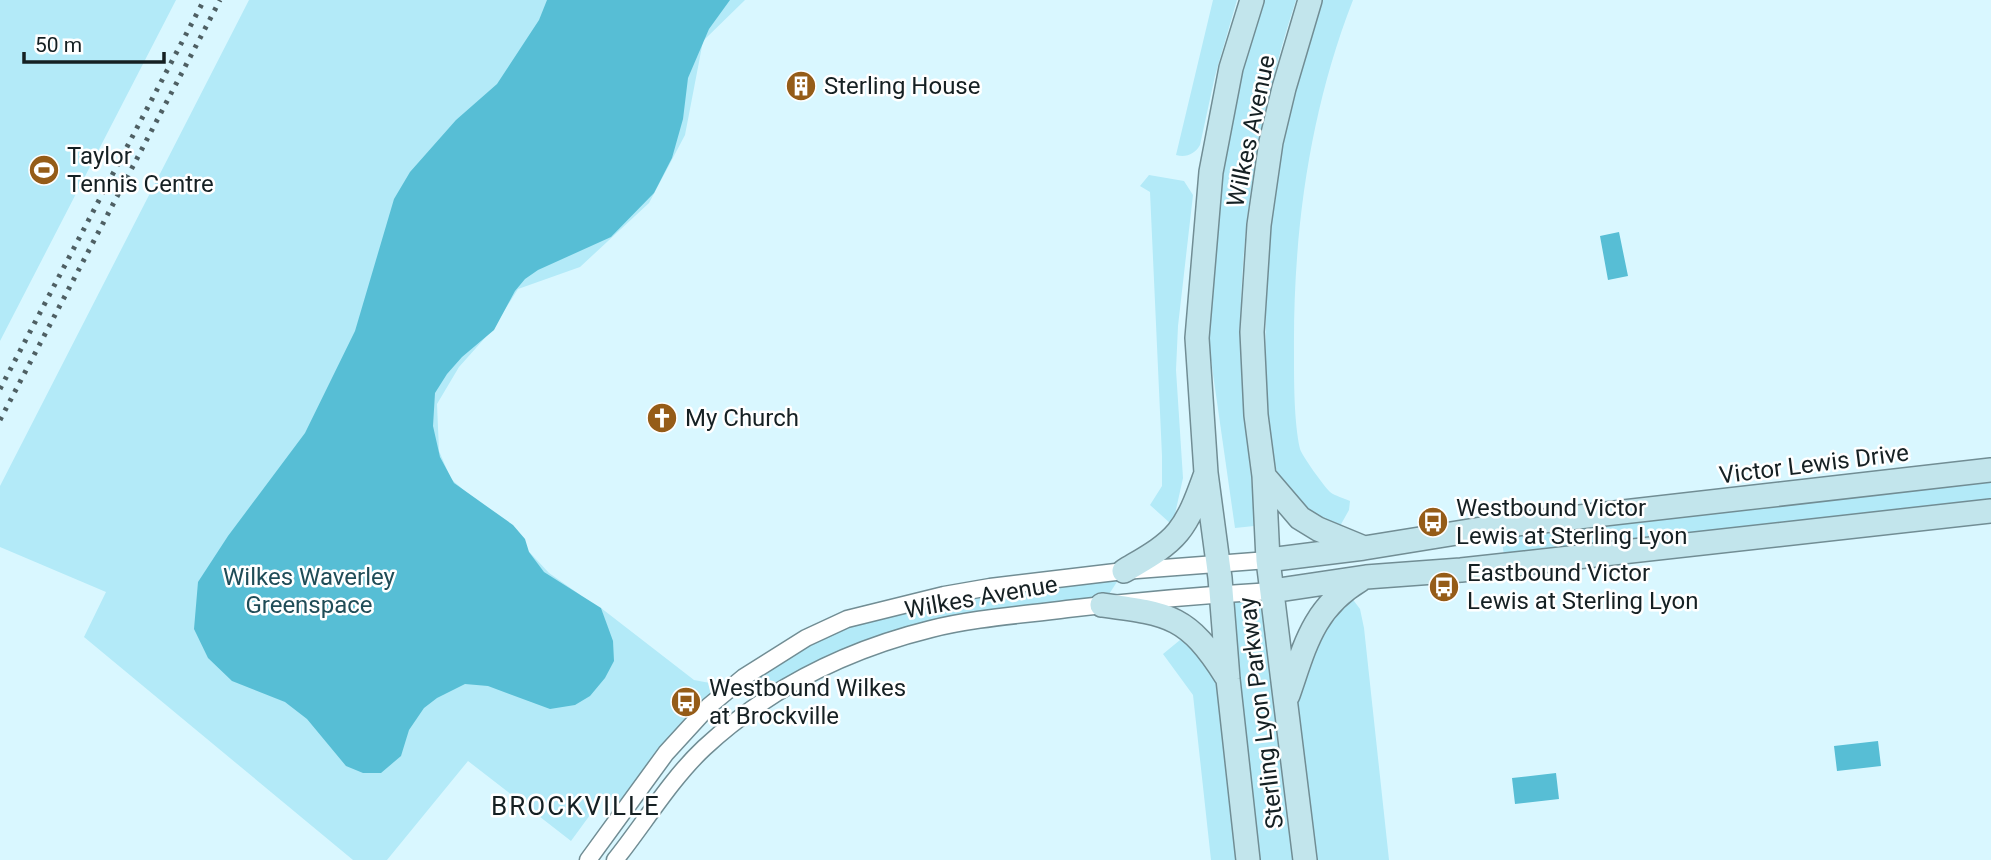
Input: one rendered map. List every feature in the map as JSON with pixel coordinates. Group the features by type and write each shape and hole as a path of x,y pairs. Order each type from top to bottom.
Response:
{"main road":[{"name":"Wilkes Avenue","path":"1218,565 1206,473 1198,338 1211,172 1231,68 1252,0"},
{"name":"Wilkes Avenue","path":"1268,560 1252,332 1259,225 1271,142 1310,0"},
{"name":"Victor Lewis Drive","path":"1268,560 1500,526 1991,470"},
{"path":"1124,571 1152,555 1179,531 1206,473"},
{"path":"1264,476 1300,519 1364,548"},
{"path":"1272,591 1366,577 1461,570 1991,511"},
{"name":"Sterling Lyon Parkway","path":"1268,560 1305,860"},
{"name":"Sterling Lyon Parkway","path":"1218,565 1248,860"},
{"path":"1287,700 1316,620 1339,594 1366,577"},
{"path":"1102,605 1171,618 1191,631 1208,648 1228,679"}],"street":[{"name":"Wilkes Avenue","path":"588,860 689,725 744,677 806,638 847,619 944,595 990,587 1124,571 1268,560"},
{"name":"Wilkes Avenue","path":"615,860 701,751 730,725 795,680 860,651 932,628 1102,605 1272,591"}],"green space":[{"name":"Taylor Tennis Centre","path":"0,0 176,0 0,341"},
{"name":"Wilkes Waverley Greenspace","path":"249,0 745,0 703,41 685,135 649,203 580,267 518,289 492,330 459,367 437,404 439,451 451,479 503,524 549,573 579,594 610,635 601,608 694,680 731,687 625,809 606,793 571,841 468,761 387,860 353,860 84,637 106,592 0,547 0,486"},
{"path":"1213,0 1237,0 1215,76 1200,145 1190,154 1176,155"},
{"path":"1262,0 1296,0 1259,140 1245,235 1242,379 1254,526 1235,528 1210,353 1212,236 1234,97"},
{"path":"1322,0 1353,0 1325,86 1307,174 1294,308 1295,402 1302,453 1330,492 1350,501 1349,510 1340,526 1311,515 1278,475 1273,459 1265,373 1267,247 1277,159 1307,43"},
{"path":"1149,175 1184,181 1193,195 1178,326 1176,370 1183,478 1175,514 1170,523 1150,505 1162,486 1162,456 1150,192 1140,186"},
{"path":"1991,470 1991,511 1505,563 1500,526"},
{"path":"1124,571 1102,605 882,642 759,705 744,677 847,619"},
{"path":"1345,589 1360,609 1364,628 1389,860 1211,860 1193,695 1163,654 1191,631 1227,677 1220,594 1272,591 1286,698"}],"shaded area":[{"path":"547,0 730,0 709,29 688,78 683,119 672,158 654,193 611,237 538,270 525,279 515,291 494,330 462,357 435,393 433,426 440,457 454,483 513,525 525,539 529,552 544,572 601,608 613,641 614,661 605,678 590,696 575,705 550,709 488,686 465,684 424,708 409,730 401,756 381,773 363,773 346,766 307,719 285,702 232,681 208,658 194,629 198,582 228,536 305,433 355,331 394,199 410,172 456,120 497,84 539,20"},
{"path":"1619,232 1628,276 1608,280 1600,236"},
{"path":"1878,741 1881,766 1837,771 1834,746"},
{"path":"1556,773 1559,799 1515,804 1512,778"}],"railway":[{"path":"0,389 204,0"},
{"path":"0,420 220,0"}],"place":[{"name":"Sterling House","path":"801,86"},
{"name":"Taylor Tennis Centre","path":"44,170"},
{"name":"My Church","path":"662,418"},
{"name":"Westbound Victor Lewis at Sterling Lyon","path":"1433,522"},
{"name":"Eastbound Victor Lewis at Sterling Lyon","path":"1444,587"},
{"name":"Westbound Wilkes at Brockville","path":"686,702"}],"district":[{"name":"BROCKVILLE","path":"576,806"}]}
